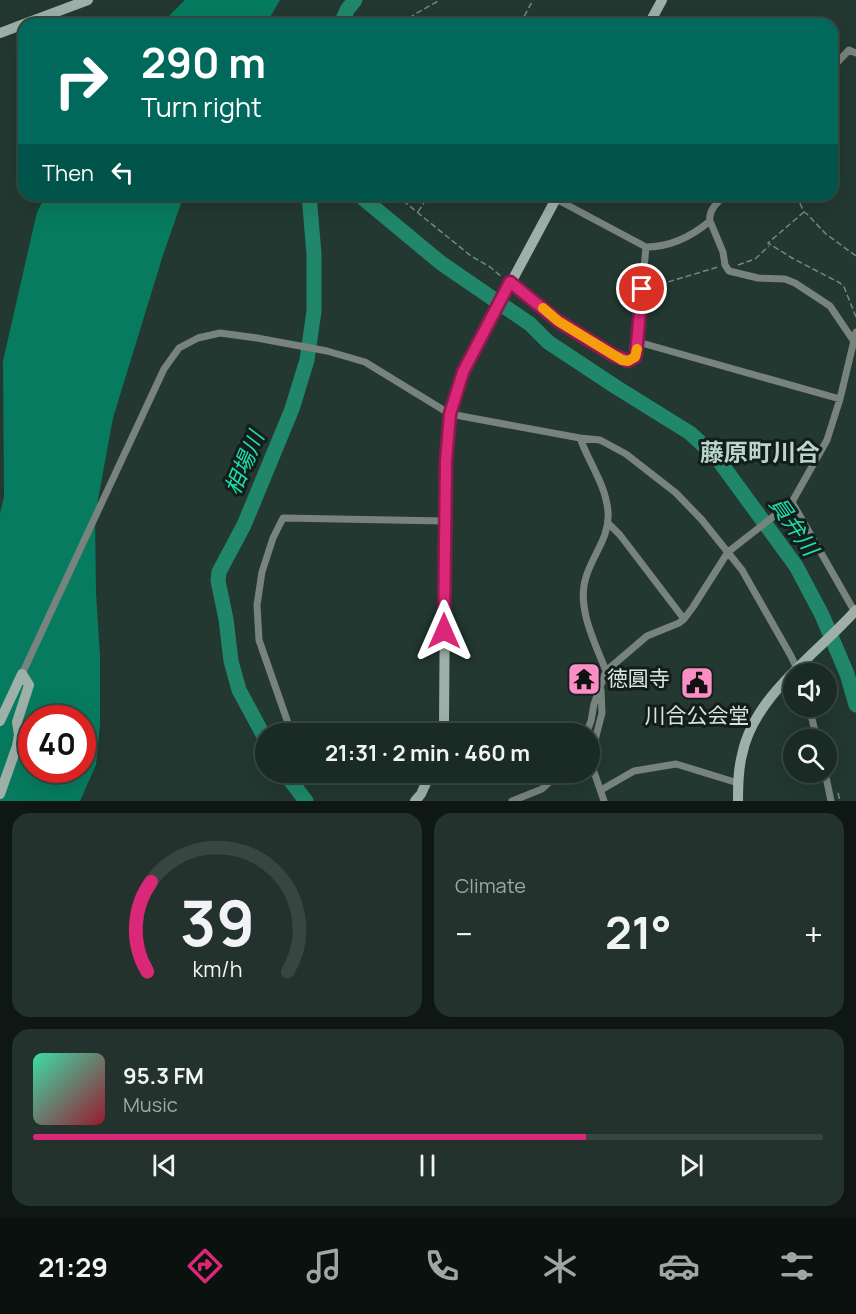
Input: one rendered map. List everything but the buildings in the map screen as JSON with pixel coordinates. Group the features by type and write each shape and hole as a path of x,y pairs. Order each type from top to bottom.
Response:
{"street":[{"path":"40,18 88,0"},
{"path":"652,18 662,0"},
{"path":"0,33 18,26"},
{"path":"838,62 849,50 856,53"},
{"path":"444,723 446,461 450,414 463,372 555,201"},
{"path":"564,201 646,247 659,247 674,243 691,235 710,221"},
{"path":"719,201 710,214 710,221 723,252 725,266 729,271 758,278 785,279 795,283 830,306 853,340"},
{"path":"509,284 558,321 622,360 628,361 635,357 638,342 646,247"},
{"path":"590,723 600,684 606,671 647,636 684,619 730,550 790,503 827,440 840,399 856,332"},
{"path":"0,721 164,369 184,344 207,335 220,333 327,351 365,362 450,414 607,442 658,478 730,550 795,663"},
{"path":"638,342 840,399"},
{"path":"580,438 605,495 607,532 585,579 583,603 606,671"},
{"path":"790,503 855,613 805,663"},
{"path":"288,723 259,640 257,605 262,572 273,538 283,518 445,520"},
{"path":"608,523 684,619"},
{"path":"0,794 17,746 19,735 17,722 29,685 22,674"},
{"path":"600,684 602,713 590,760 604,801"},
{"path":"738,801 742,752 748,733 762,708 783,686"},
{"path":"601,790 634,771 676,764 738,783"},
{"path":"415,801 426,783"},
{"path":"512,801 542,789 548,783"},
{"path":"827,783 831,801"}],"path":[{"path":"410,18 440,0"},
{"path":"523,18 533,0"},
{"path":"404,201 509,284"},
{"path":"418,212 425,201"},
{"path":"799,201 804,212 826,234 856,256"},
{"path":"642,289 725,266 752,262 770,245 768,243 771,240 804,212"},
{"path":"770,245 844,286 856,317"}],"green space":[{"path":"185,0 280,0 270,18 167,18"},
{"path":"43,201 182,201 113,418 95,516 100,656 100,725 96,765 96,705 18,705 18,783 88,783 80,801 0,801 0,513 4,497 3,361 37,212"}],"waterway":[{"name":"員弁川","path":"344,18 355,0"},
{"name":"相場川","path":"257,723 239,690 231,661 226,619 218,581 219,572 244,525 292,409 307,360 314,311 314,254 310,201"},
{"name":"員弁川","path":"366,201 441,263 530,324 548,342 690,433 717,458 796,566 822,615 847,674 856,705"},
{"name":"相場川","path":"292,783 306,801"}],"slow traffic":[{"path":"543,308 558,321 622,360 631,360 635,357 637,349"}],"place":[{"name":"徳圓寺","path":"584,679"},
{"name":"川合公会堂","path":"697,683"}],"district":[{"name":"藤原町川合","path":"760,453"}],"route":[{"path":"444,631 446,461 450,414 463,372 510,282 558,321 613,355 628,361 636,354 642,289"}]}
